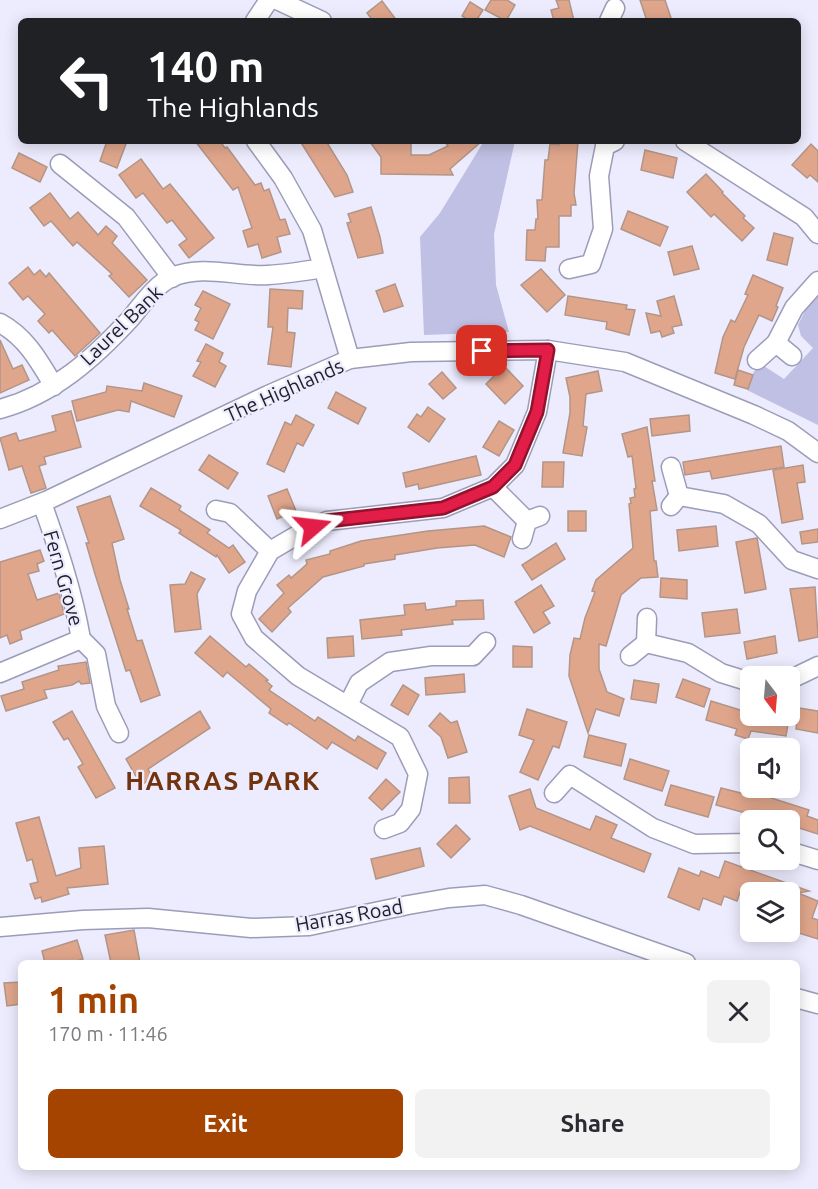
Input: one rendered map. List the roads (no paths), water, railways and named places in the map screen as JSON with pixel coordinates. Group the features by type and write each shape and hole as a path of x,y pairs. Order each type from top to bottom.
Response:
{"street":[{"path":"257,18 269,0"},
{"path":"278,0 316,18"},
{"path":"258,144 283,178 312,230 350,359"},
{"path":"569,269 596,270 603,229 599,176 605,146 609,144"},
{"path":"690,144 804,217 818,234"},
{"path":"60,164 126,217 172,278"},
{"name":"Laurel Bank","path":"0,409 21,404 54,386 100,351 156,289 172,278 205,270 266,275 323,268"},
{"path":"757,360 776,343 794,308 818,281"},
{"path":"0,323 14,330 35,354 54,386"},
{"path":"776,343 792,356"},
{"path":"384,829 412,820 411,809 418,774 399,737 298,676 254,638 241,614 247,591 270,550 327,521 443,508 493,487 515,465 537,412 548,350"},
{"name":"The Highlands","path":"0,519 42,503 268,395 350,359 411,352 548,350 626,362 788,431 818,453"},
{"path":"671,467 675,501 724,504 759,524 792,560 818,569"},
{"path":"493,487 530,525"},
{"name":"Fern Grove","path":"0,673 81,639 65,568 42,503"},
{"path":"230,509 270,550"},
{"path":"630,656 646,643 647,618"},
{"path":"81,639 96,654 105,706 118,734"},
{"path":"348,705 360,683 390,662 431,656 477,665 486,642"},
{"path":"646,643 688,653 721,673 740,679"},
{"path":"800,675 818,666"},
{"path":"554,794 570,768 653,828 694,844 740,843"},
{"path":"800,854 818,860"},
{"name":"Harras Road","path":"0,927 83,920 148,918 251,928 309,926 408,905 485,895 521,905 677,960"},
{"path":"800,999 818,1004"}],"district":[{"name":"HARRAS PARK","path":"223,780"}]}
